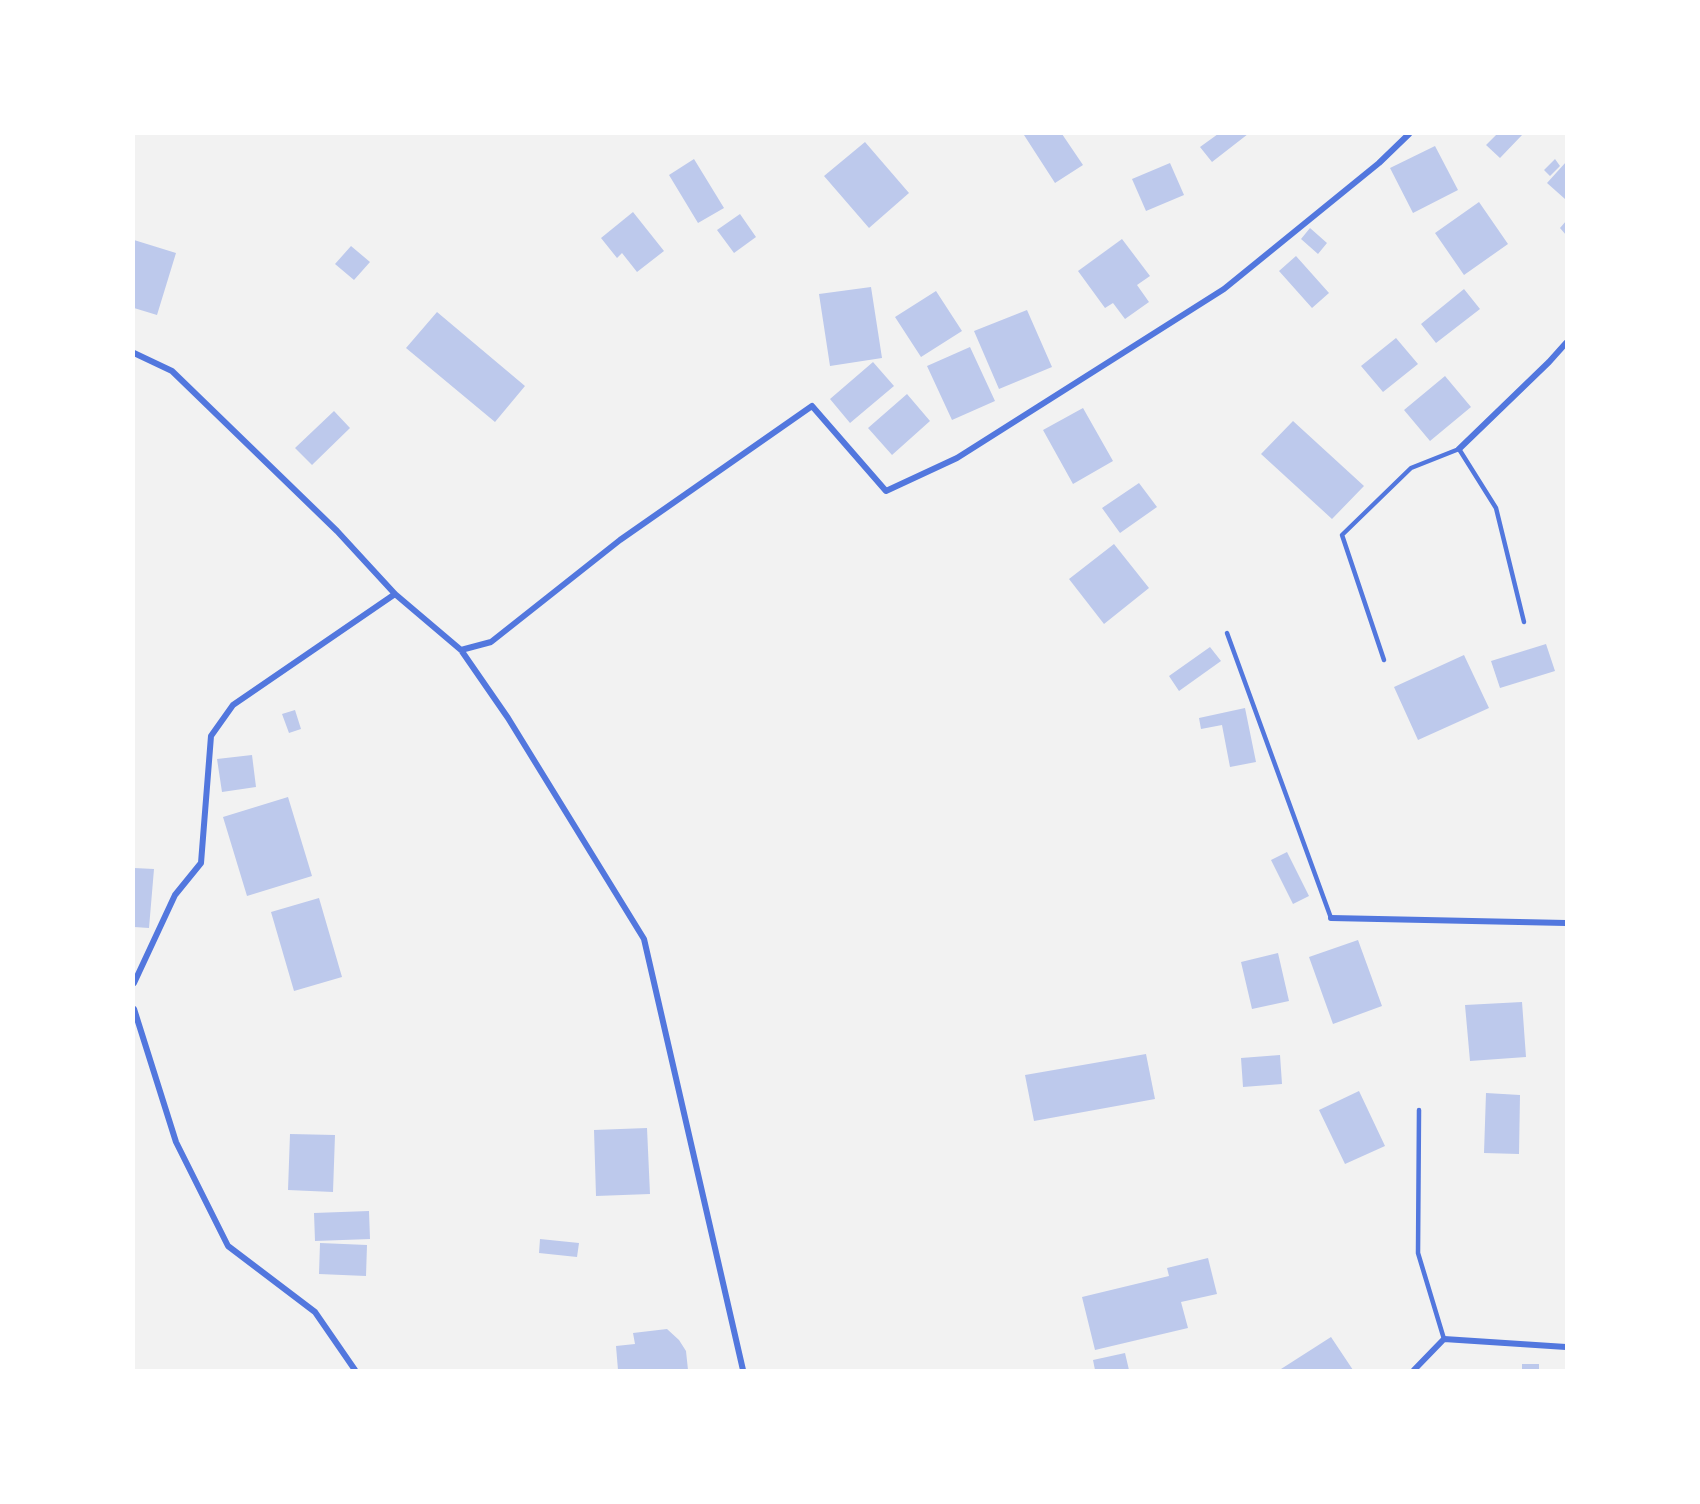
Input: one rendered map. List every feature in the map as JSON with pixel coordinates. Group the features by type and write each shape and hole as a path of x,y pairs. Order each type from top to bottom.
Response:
{"street":[{"path":"461,650 491,642 620,540 813,406 886,491 957,458 1224,290 1379,163 1409,134"},
{"path":"1459,448 1566,343"},
{"path":"134,353 172,371 337,531 395,594 461,650 508,718 644,939 743,1371"},
{"path":"134,983 175,894 201,863 211,736 232,705 395,594"},
{"path":"1331,918 1566,923"},
{"path":"134,1009 176,1142 228,1246 315,1312 355,1371"},
{"path":"1414,1371 1444,1339 1566,1347"}],"lane":[{"path":"1384,660 1342,535 1411,468 1459,448 1497,508 1524,622"},
{"path":"1227,633 1331,918"},
{"path":"1419,1110 1418,1253 1444,1339"}],"building":[{"path":"1025,134 1062,134 1083,165 1055,183"},
{"path":"1218,134 1248,134 1212,162 1200,147"},
{"path":"1497,134 1523,134 1500,158 1486,145"},
{"path":"865,142 909,193 869,228 824,176"},
{"path":"1435,146 1458,190 1413,213 1390,168"},
{"path":"694,159 724,208 698,223 669,175"},
{"path":"1555,159 1560,166 1550,176 1544,170"},
{"path":"1566,162 1566,196 1565,199 1547,183"},
{"path":"1170,163 1184,195 1146,211 1132,179"},
{"path":"1479,202 1508,244 1464,275 1435,233"},
{"path":"633,212 664,251 637,272 622,253 617,258 601,238"},
{"path":"740,214 756,237 734,253 717,230"},
{"path":"1566,221 1566,235 1560,228"},
{"path":"1310,228 1327,243 1318,254 1301,239"},
{"path":"1122,239 1150,276 1137,285 1149,302 1125,319 1113,303 1105,308 1078,271"},
{"path":"134,240 176,253 157,315 134,308"},
{"path":"351,246 370,262 354,280 335,264"},
{"path":"1296,256 1329,293 1312,308 1279,271"},
{"path":"871,287 882,358 830,366 819,294"},
{"path":"1464,289 1480,309 1436,343 1421,324"},
{"path":"936,291 962,331 921,357 895,317"},
{"path":"1027,310 1052,367 999,389 974,331"},
{"path":"437,312 525,386 495,422 406,348"},
{"path":"1396,338 1418,364 1383,392 1361,366"},
{"path":"970,347 995,401 952,420 927,366"},
{"path":"873,362 894,386 850,423 830,399"},
{"path":"1445,376 1471,407 1430,441 1404,410"},
{"path":"907,394 930,421 892,455 868,428"},
{"path":"1083,408 1113,461 1073,484 1043,430"},
{"path":"334,411 350,428 312,465 295,448"},
{"path":"1293,421 1364,486 1332,519 1261,454"},
{"path":"1139,483 1157,507 1120,533 1102,508"},
{"path":"1114,544 1149,588 1104,624 1069,579"},
{"path":"1546,644 1555,671 1500,688 1491,661"},
{"path":"1210,647 1221,661 1179,691 1169,676"},
{"path":"1464,655 1489,708 1418,740 1394,687"},
{"path":"1245,708 1256,762 1230,767 1222,725 1201,729 1199,718"},
{"path":"295,710 301,729 289,733 282,714"},
{"path":"252,755 256,787 222,792 217,759"},
{"path":"288,797 312,876 247,896 223,817"},
{"path":"1287,852 1309,896 1293,904 1271,860"},
{"path":"134,868 154,869 149,928 134,927"},
{"path":"319,898 342,977 294,991 271,912"},
{"path":"1358,940 1382,1006 1333,1024 1309,957"},
{"path":"1278,953 1289,1001 1252,1009 1241,962"},
{"path":"1522,1002 1526,1057 1470,1061 1465,1005"},
{"path":"1146,1054 1155,1099 1034,1121 1025,1075"},
{"path":"1280,1055 1282,1084 1243,1087 1241,1058"},
{"path":"1359,1091 1385,1146 1345,1164 1319,1110"},
{"path":"1486,1093 1520,1095 1519,1154 1484,1153"},
{"path":"647,1128 650,1194 596,1196 594,1130"},
{"path":"290,1134 335,1135 333,1192 288,1190"},
{"path":"369,1211 370,1239 315,1241 314,1213"},
{"path":"540,1239 579,1243 577,1257 539,1253"},
{"path":"320,1243 367,1245 366,1276 319,1274"},
{"path":"1208,1258 1217,1294 1181,1302 1188,1328 1095,1350 1082,1297 1169,1276 1167,1268"},
{"path":"667,1329 679,1340 686,1351 688,1370 618,1370 616,1346 635,1344 633,1333"},
{"path":"1331,1337 1353,1370 1281,1369"},
{"path":"1125,1353 1129,1370 1095,1370 1093,1360"},
{"path":"1522,1364 1539,1364 1539,1370 1522,1370"}]}
